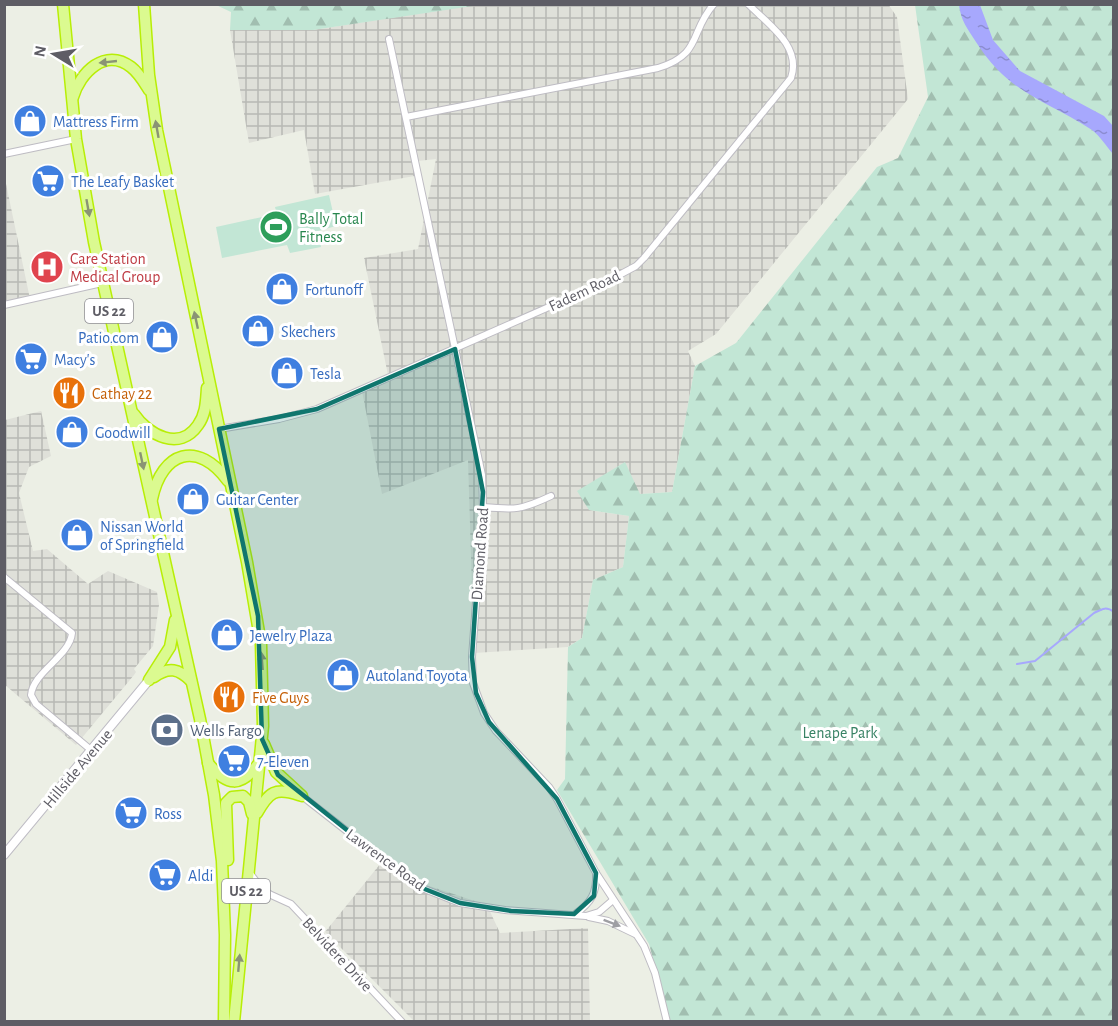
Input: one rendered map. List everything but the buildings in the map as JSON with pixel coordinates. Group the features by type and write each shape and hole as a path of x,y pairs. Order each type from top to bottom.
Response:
{"highway":[{"name":"US 22","path":"63,4 76,139 90,225 208,763 220,847 224,906 224,1022"},
{"name":"US 22","path":"144,4 151,93 160,147 260,631 263,677 261,761 244,904 234,1022"},
{"path":"72,101 79,82 86,72 93,66 107,61 128,65 151,93"},
{"path":"130,409 143,426 153,434 170,438 184,436 198,426 204,414 208,377"},
{"path":"151,502 155,483 162,470 172,461 184,457 198,457 210,462 231,486"},
{"path":"149,680 172,643 176,614"},
{"path":"149,680 164,670 171,669 182,673 191,681"},
{"path":"262,739 276,772 302,796"},
{"path":"208,763 221,777 233,782 249,776 261,761"},
{"path":"254,820 266,798 272,793 286,791 302,796"},
{"path":"224,906 228,870 225,808 229,798 237,795 246,798 254,820"}],"street":[{"path":"406,117 649,70 672,63 687,52 714,4"},
{"name":"Fadem Road","path":"219,429 279,419 317,409 608,281 636,266 791,78 794,65 788,46 748,4"},
{"name":"Diamond Road","path":"389,39 482,475 483,507 472,657 476,693 489,722 549,787 557,799 596,873 644,946 655,973 667,1022"},
{"path":"4,154 76,139"},
{"path":"4,305 102,283"},
{"path":"483,507 515,510 526,508 551,496"},
{"path":"4,577 72,633 69,643 34,685 31,695 36,704 91,750"},
{"name":"Hillside Avenue","path":"4,855 149,680"},
{"name":"Lawrence Road","path":"302,796 417,886 460,903 511,911 574,914 608,921 636,935"},
{"name":"Belvidere Drive","path":"248,870 269,894 291,904 402,1022"},
{"path":"574,914 585,907 594,896 596,873"},
{"path":"244,904 256,897 269,894"},
{"path":"585,916 599,912 613,900"}],"highlighted area":[{"path":"455,349 483,492 472,657 476,693 489,722 557,799 596,873 594,896 574,914 511,911 460,903 417,886 278,775 262,739 258,616 219,429 317,409"}],"shaded area":[{"path":"479,4 888,4 897,17 908,99 716,334 688,351 695,366 672,492 640,494 589,510 629,516 623,567 593,580 582,638 568,647 474,653 468,460 382,494 362,391 389,380 364,258 418,249 436,159 418,161 420,175 315,194 304,130 249,143 230,30 313,30"},
{"path":"4,174 30,299 4,305"},
{"path":"41,411 51,456 29,467 19,493 33,551 47,549 88,584 108,571 157,592 159,605 153,646 134,669 136,672 134,675 76,745 5,685 5,420"},
{"path":"385,858 414,881 487,905 500,933 588,928 590,1021 414,1021 325,932"}],"green space":[{"path":"216,5 479,5 313,30 230,30 231,12"},
{"name":"Lenape Park","path":"915,5 1113,5 1113,1021 670,1021 649,944 557,790 565,779 568,647 582,638 593,580 623,567 629,516 589,510 577,491 625,462 640,494 672,492 695,366 736,343 877,167 898,158 928,97"},
{"name":"Bally Total Fitness","path":"329,195 336,226 318,231 321,247 290,253 287,245 222,258 216,227 267,216 267,213 276,211 275,207"}],"water":[{"path":"959,5 980,5 993,40 1020,71 1104,116 1113,126 1113,154 1092,130 1028,94 1001,73 988,59 967,28"}],"waterway":[{"path":"1017,664 1035,661 1094,613 1102,609 1114,612"}],"place":[{"name":"Mattress Firm","path":"30,121"},
{"name":"The Leafy Basket","path":"48,181"},
{"name":"Bally Total Fitness","path":"276,227"},
{"name":"Care Station Medical Group","path":"47,267"},
{"name":"Fortunoff","path":"282,289"},
{"name":"Skechers","path":"258,331"},
{"name":"Patio.com","path":"162,337"},
{"name":"Macy's","path":"31,359"},
{"name":"Tesla","path":"287,373"},
{"name":"Cathay 22","path":"69,393"},
{"name":"Goodwill","path":"72,432"},
{"name":"Guitar Center","path":"193,499"},
{"name":"Nissan World of Springfield","path":"77,535"},
{"name":"Jewelry Plaza","path":"227,635"},
{"name":"Autoland Toyota","path":"343,675"},
{"name":"Five Guys","path":"229,697"},
{"name":"Wells Fargo","path":"167,730"},
{"name":"7-Eleven","path":"234,761"},
{"name":"Ross","path":"131,813"},
{"name":"Aldi","path":"165,875"}]}
